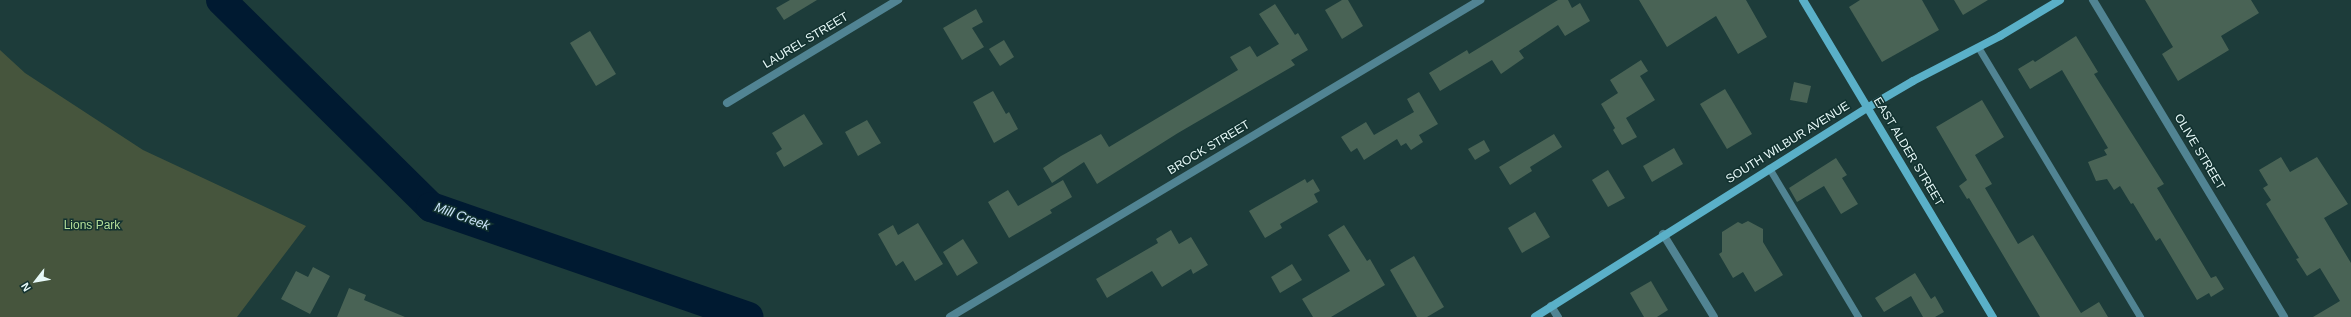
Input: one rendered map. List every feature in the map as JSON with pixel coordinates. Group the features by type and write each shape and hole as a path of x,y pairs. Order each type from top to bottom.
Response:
{"main road":[{"name":"EAST ALDER STREET","path":"1803,0 1993,317"},
{"name":"SOUTH WILBUR AVENUE","path":"1535,317 1664,234 1867,108 2060,0"}],"street":[{"name":"LAUREL STREET","path":"727,103 898,0"},
{"name":"BROCK STREET","path":"950,317 1480,0"},
{"name":"OLIVE STREET","path":"2093,0 2284,317"},
{"path":"1664,234 1714,317"},
{"path":"1551,306 1558,317"}],"lane":[{"path":"1978,47 2140,317"},
{"path":"1769,168 1858,317"}],"green space":[{"name":"Lions Park","path":"0,50 25,73 143,150 306,226 237,317 0,317"}],"building":[{"path":"790,0 817,0 784,20 776,8"},
{"path":"1342,0 1348,0 1363,26 1342,39 1325,10"},
{"path":"1558,0 1568,0 1572,8 1580,3 1590,21 1565,36 1558,25 1519,51 1524,58 1501,74 1492,60 1440,91 1429,73 1467,50 1469,54"},
{"path":"1639,0 1746,0 1767,37 1738,54 1716,16 1667,47"},
{"path":"1860,0 1922,0 1939,30 1882,62 1849,7"},
{"path":"1954,0 1988,0 1963,15"},
{"path":"2145,0 2251,0 2259,13 2221,36 2229,50 2178,81 2162,54 2173,47"},
{"path":"1275,4 1295,35 1298,33 1308,50 1291,60 1295,65 1178,133 1097,184 1084,162 1052,183 1043,168 1061,156 1101,134 1109,147 1238,70 1230,57 1250,46 1257,57 1279,44 1259,14"},
{"path":"976,9 983,22 972,28 984,47 962,60 943,28"},
{"path":"590,31 616,74 596,86 570,43"},
{"path":"2076,36 2098,72 2094,74 2164,184 2157,188 2211,278 2216,276 2224,289 2211,297 2209,293 2197,300 2160,238 2156,241 2133,203 2131,204 2120,186 2114,190 2107,179 2096,181 2088,162 2107,155 2104,150 2108,148 2062,70 2030,89 2018,69 2033,60 2035,62"},
{"path":"1004,40 1014,57 1000,66 989,49"},
{"path":"1641,60 1648,71 1640,76 1655,100 1626,118 1637,137 1622,145 1613,130 1615,128 1601,104 1618,93 1610,80"},
{"path":"1794,82 1811,86 1807,103 1790,100"},
{"path":"1725,89 1752,134 1727,149 1700,104"},
{"path":"993,91 1006,114 1009,112 1018,129 994,143 973,102"},
{"path":"1419,92 1438,124 1419,135 1423,142 1411,150 1406,143 1401,146 1397,139 1364,160 1357,148 1351,152 1341,137 1366,122 1374,135 1414,112 1407,99"},
{"path":"1982,100 2004,137 1975,155 1992,184 1985,188 2018,244 2033,235 2081,313 2099,302 2108,317 2040,317 1969,198 1967,199 1959,186 1967,180 1936,127"},
{"path":"804,114 823,144 784,167 776,153 782,149 772,133"},
{"path":"867,120 881,143 858,156 845,132"},
{"path":"1554,134 1562,147 1530,167 1532,171 1510,185 1499,167"},
{"path":"1484,140 1490,151 1475,160 1468,149"},
{"path":"1674,148 1683,164 1652,182 1643,166"},
{"path":"2281,157 2290,172 2317,157 2348,204 2324,218 2351,263 2351,317 2313,317 2340,301 2320,268 2307,276 2296,259 2299,258 2266,204 2271,200 2263,188 2268,185 2259,170"},
{"path":"1836,158 1847,175 1842,178 1858,204 1841,214 1824,186 1797,202 1789,188"},
{"path":"1608,170 1625,198 1608,207 1592,180"},
{"path":"1305,179 1307,183 1313,179 1320,191 1314,194 1318,202 1280,224 1282,228 1265,238 1249,211"},
{"path":"1063,180 1072,197 1050,210 1052,213 1009,238 988,202 1008,190 1018,206"},
{"path":"1535,212 1550,237 1522,253 1508,228"},
{"path":"1748,221 1763,229 1763,242 1783,275 1755,292 1743,272 1733,278 1719,254 1722,252 1722,232 1738,222 1742,224"},
{"path":"918,223 943,264 915,281 903,261 896,266 878,234 893,225 898,235"},
{"path":"1344,225 1367,261 1370,259 1385,285 1331,317 1313,317 1302,299 1350,271 1328,235"},
{"path":"1171,230 1179,244 1191,237 1208,265 1193,274 1191,269 1162,287 1152,271 1107,298 1096,279 1158,243 1156,239"},
{"path":"963,239 978,263 957,276 943,252"},
{"path":"1414,256 1444,307 1427,317 1417,317 1390,270"},
{"path":"1292,264 1302,280 1280,293 1271,277"},
{"path":"313,267 330,276 310,314 281,299 296,271 308,277"},
{"path":"1915,273 1931,299 1935,296 1944,312 1935,317 1923,317 1911,296 1884,312 1875,298"},
{"path":"1651,281 1668,310 1657,317 1644,317 1630,293"},
{"path":"349,288 366,295 364,300 405,317 337,317"}],"waterway":[{"name":"Mill Creek","path":"221,0 431,207 748,317"}]}
